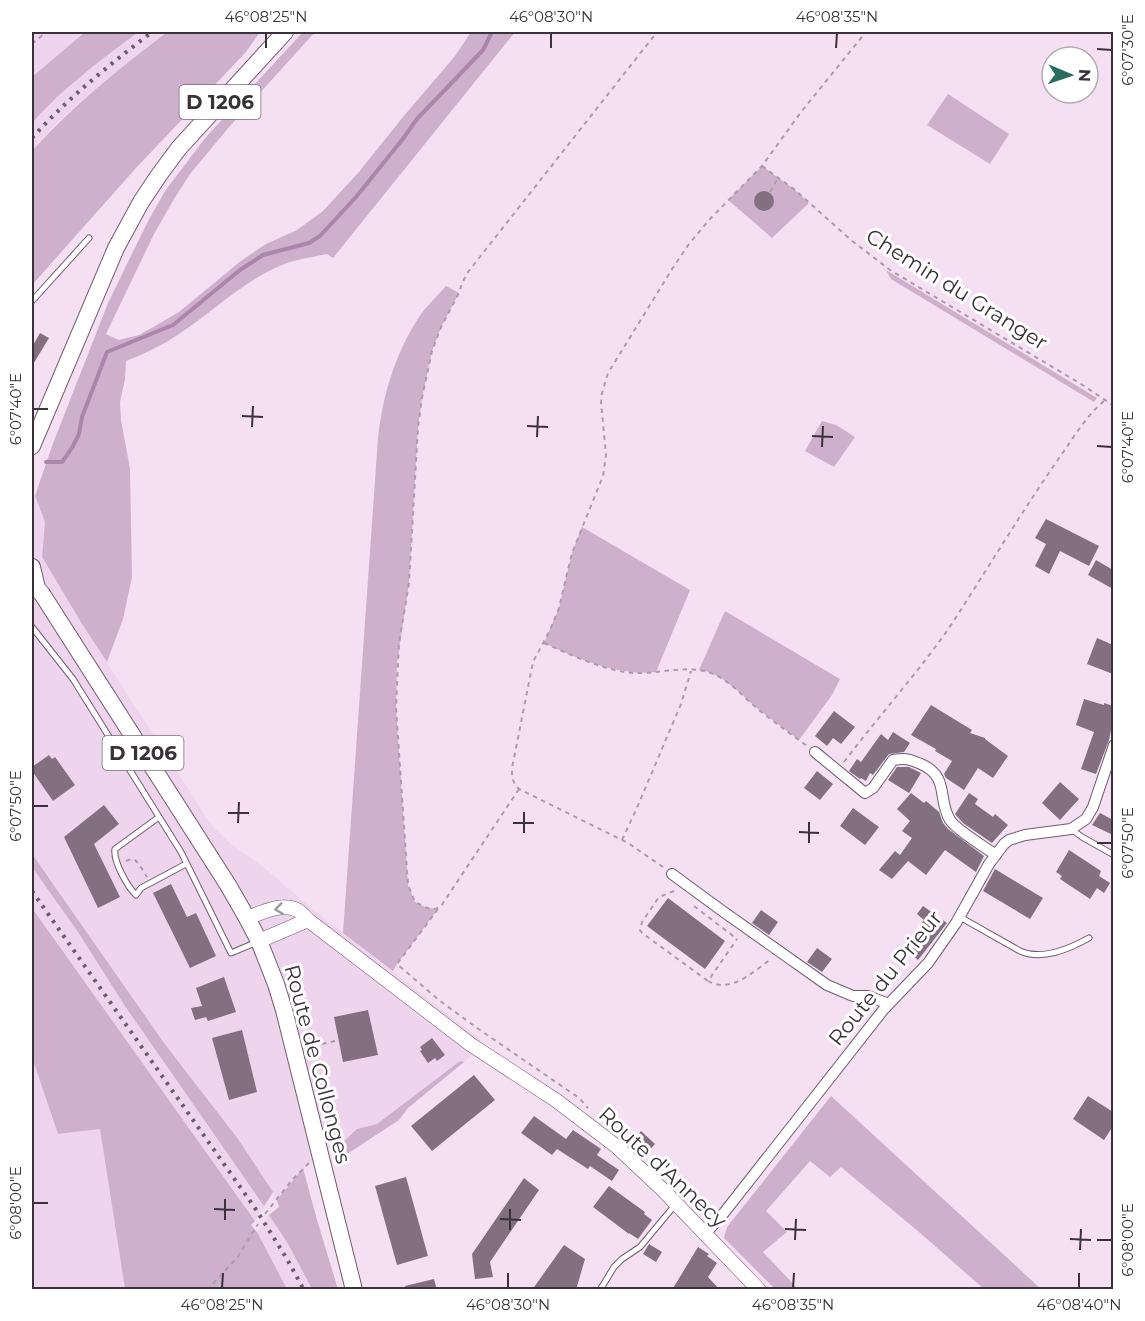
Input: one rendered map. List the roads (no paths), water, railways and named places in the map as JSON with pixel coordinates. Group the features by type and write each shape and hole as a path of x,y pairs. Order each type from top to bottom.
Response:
{"main road":[{"name":"D 1206","path":"32,446 116,248 141,202 186,139 285,32"},
{"name":"Route de Collonges","path":"32,567 34,586 228,885 259,941 276,984 290,1031 354,1290"}],"street":[{"path":"1071,829 1086,819 1093,807 1113,745"},
{"path":"815,752 865,793 873,788 893,760 908,758 927,767 938,776 951,823 996,855"},
{"name":"Route du Prieur","path":"705,1234 889,1004 928,963 960,917 980,878 1009,840 1071,829"},
{"path":"672,874 827,985 853,996 867,996 889,1004"},
{"name":"Route d'Annecy","path":"247,918 275,908 296,909 470,1044 557,1101 616,1146 759,1290"},
{"path":"259,941 308,920"}],"lane":[{"path":"32,301 89,238"},
{"path":"32,627 73,679 181,852 231,953 259,941"},
{"path":"159,816 116,847 114,855 131,889 135,895 141,888 186,864"},
{"path":"1071,829 1113,855"},
{"path":"960,917 1030,955 1052,953 1075,946 1089,938"},
{"path":"600,1290 614,1267 640,1247 676,1204"}],"waterway":[{"path":"46,462 62,462 72,448 107,352 173,325 240,270 263,255 309,243 320,236 356,197 417,119 483,50 492,32"}],"railway":[{"path":"32,138 89,82 152,32"},
{"path":"32,891 257,1211 304,1290"}]}
